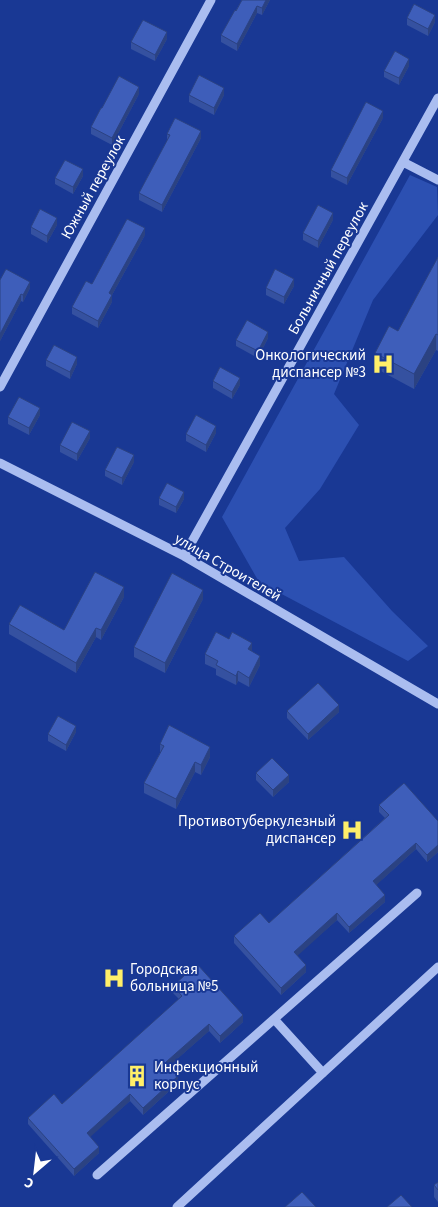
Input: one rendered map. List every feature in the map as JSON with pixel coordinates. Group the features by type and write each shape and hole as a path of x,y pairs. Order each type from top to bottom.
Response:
{"street":[{"name":"Южный переулок","path":"0,387 211,0"},
{"name":"Больничный переулок","path":"184,556 438,98"},
{"path":"403,162 438,180"},
{"name":"улица Строителей","path":"0,463 184,556 438,704"},
{"path":"97,1174 417,893"},
{"path":"177,1207 438,967"},
{"path":"274,1019 322,1073"}],"shaded area":[{"path":"410,175 437,187 438,215 373,300 334,394 359,425 320,489 285,528 299,561 344,557 392,611 428,646 408,661 259,582 222,517"}],"building":[{"path":"242,0 266,0 262,8 257,6 237,44 221,35"},
{"path":"414,4 435,15 428,29 407,18"},
{"path":"143,20 167,32 155,55 131,42"},
{"path":"395,51 409,59 399,78 384,71"},
{"path":"199,75 224,88 214,108 189,95"},
{"path":"119,76 139,87 112,138 91,127"},
{"path":"366,102 383,111 347,178 331,170"},
{"path":"175,118 201,131 162,205 139,193 170,135 167,134"},
{"path":"65,160 83,169 73,187 55,178"},
{"path":"318,205 333,213 318,241 303,233"},
{"path":"40,209 57,218 47,236 31,227"},
{"path":"127,219 145,228 109,293 112,295 98,321 72,307 86,281 92,284"},
{"path":"438,257 438,335 436,334 414,374 375,353 389,326 398,331"},
{"path":"6,269 30,282 23,295 21,294 0,334 0,280"},
{"path":"275,269 294,279 284,297 266,288"},
{"path":"247,320 268,332 258,351 236,340"},
{"path":"54,345 77,357 70,372 46,360"},
{"path":"220,367 240,378 232,392 213,381"},
{"path":"19,397 40,408 29,428 8,417"},
{"path":"196,415 216,426 206,445 186,434"},
{"path":"72,422 90,431 77,454 60,445"},
{"path":"117,447 134,455 122,478 105,470"},
{"path":"167,483 184,492 176,507 159,498"},
{"path":"95,572 124,587 101,630 96,628 76,663 9,624 20,605 64,630"},
{"path":"172,573 203,590 165,663 134,647"},
{"path":"216,632 229,639 232,632 252,643 248,649 260,656 249,678 238,671 236,676 216,665 218,661 205,654"},
{"path":"318,683 339,705 308,734 287,711"},
{"path":"58,716 76,726 66,745 48,734"},
{"path":"169,725 210,747 201,765 195,762 176,799 144,783 164,746 160,744"},
{"path":"272,758 289,775 273,790 256,773"},
{"path":"404,783 438,821 438,845 427,855 416,843 373,881 385,895 349,927 337,913 294,952 306,965 281,988 234,936 260,913 269,923 389,815 379,805"},
{"name":"Инфекционный корпус","path":"197,964 243,1015 220,1036 209,1024 166,1062 178,1076 143,1108 130,1094 87,1133 99,1147 74,1169 28,1118 54,1094 62,1104 182,996 173,986"},
{"path":"438,1182 438,1190 434,1185"},
{"path":"302,1192 316,1207 285,1207"},
{"path":"401,1195 412,1207 387,1207"}],"place":[{"name":"Онкологический диспансер №3","path":"383,364"},
{"name":"Противотуберкулезный диспансер","path":"352,830"},
{"name":"Городская больница №5","path":"114,978"},
{"name":"Инфекционный корпус","path":"137,1076"}]}
